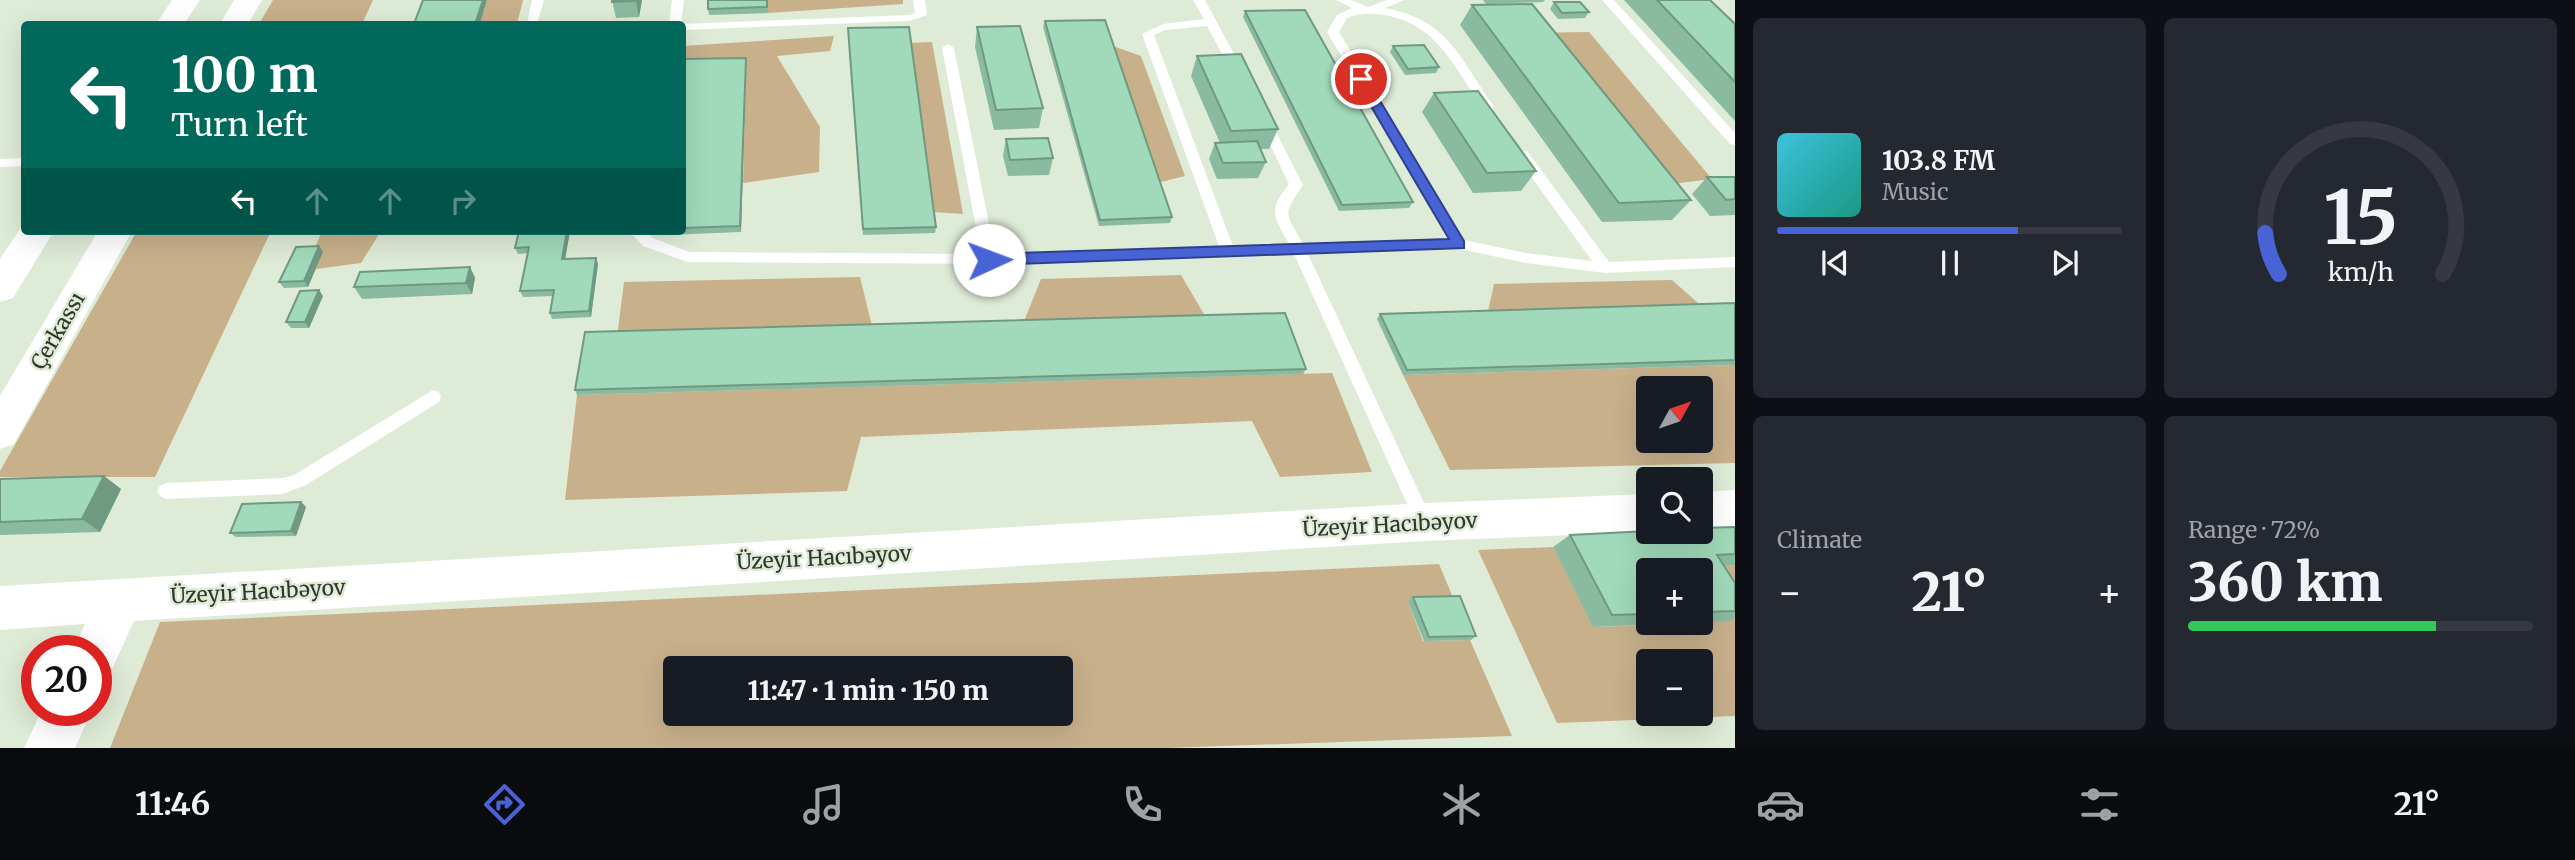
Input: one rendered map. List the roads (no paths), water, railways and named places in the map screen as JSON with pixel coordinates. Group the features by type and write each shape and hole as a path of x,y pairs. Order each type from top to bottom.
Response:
{"street":[{"path":"172,21 186,0"},
{"path":"236,21 248,0"},
{"path":"0,288 34,235"},
{"name":"Çerkassı","path":"0,432 114,235"},
{"path":"1713,510 1735,509"},
{"name":"Üzeyir Hacıbəyov","path":"0,608 1424,522 1636,513"},
{"path":"104,635 121,600"},
{"path":"49,748 60,726"}],"lane":[{"path":"533,21 538,0"},
{"path":"675,21 678,0"},
{"path":"686,27 909,18 921,15 919,0"},
{"path":"1199,0 1242,80"},
{"path":"1342,0 1367,11 1412,20 1431,29 1495,116"},
{"path":"1398,0 1367,11 1345,14 1333,32 1459,244"},
{"path":"1608,0 1735,141"},
{"path":"1211,22 1163,27 1148,34 1228,252"},
{"path":"947,48 989,260"},
{"path":"1261,114 1296,185 1282,202 1280,215 1299,249 1424,522"},
{"path":"1510,138 1605,268"},
{"path":"0,163 21,162"},
{"path":"640,235 648,242 688,257 989,260 1459,244 1526,258 1605,268 1735,262"},
{"path":"166,491 283,486 300,480 433,397"}]}
